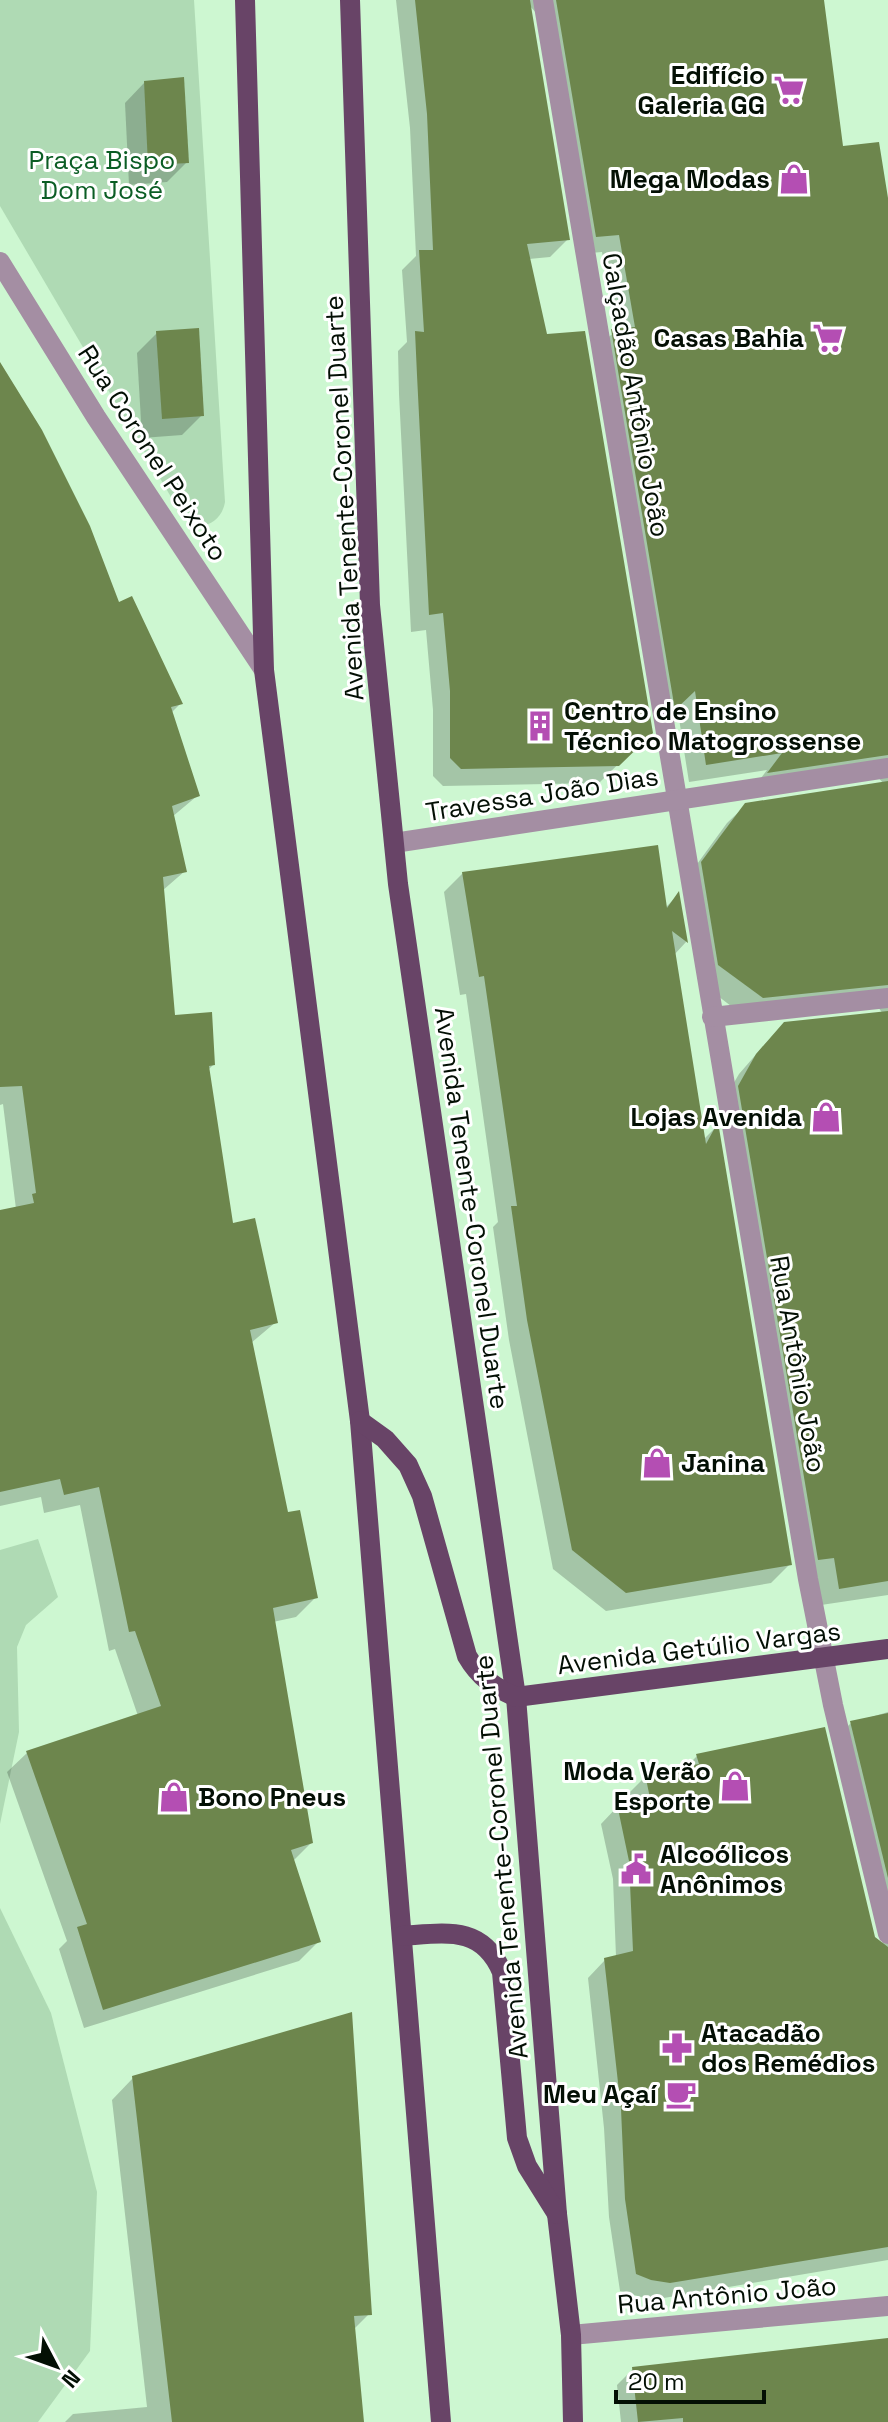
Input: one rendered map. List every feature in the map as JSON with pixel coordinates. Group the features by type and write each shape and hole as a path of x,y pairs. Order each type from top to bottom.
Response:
{"main road":[{"path":"245,0 264,670 360,1421 441,2422"},
{"name":"Avenida Tenente-Coronel Duarte","path":"350,0 370,605 394,843 516,1697 557,2214 571,2335 573,2422"},
{"path":"360,1421 385,1439 408,1465 422,1496 467,1656 476,1671 489,1682 516,1697"},
{"name":"Avenida Getúlio Vargas","path":"516,1697 888,1649"},
{"path":"402,1936 465,1934 493,1951 502,1972 517,2138 527,2166 557,2214"}],"street":[{"name":"Calçadão Antônio João","path":"543,0 678,799"},
{"name":"Rua Coronel Peixoto","path":"0,262 96,417 264,670"},
{"name":"Travessa João Dias","path":"394,843 888,768"},
{"name":"Rua Antônio João","path":"678,799 712,1017 823,1658 888,1934"},
{"path":"712,1017 888,998"},
{"name":"Rua Antônio João","path":"571,2335 888,2306"}],"green space":[{"name":"Praça Bispo Dom José","path":"0,0 194,0 225,502 223,510 213,522 193,524 181,514 0,206"},
{"path":"38,1539 58,1597 26,1625 17,1647 19,1732 0,1824 0,1550"},
{"path":"0,1908 51,2013 97,2192 90,2351 38,2422 0,2422"}],"building":[{"path":"415,0 530,0 570,240 527,244 547,334 585,331 653,733 619,766 461,769 450,758 450,691 443,613 429,615 417,375 415,331 424,332 419,250 433,250 427,114"},
{"path":"556,0 824,0 843,146 879,142 888,198 888,755 767,773 782,753 706,765 695,691 675,710 611,329 635,327 619,235 596,237"},
{"path":"184,77 189,163 148,165 144,81"},
{"path":"199,328 204,416 162,419 156,331"},
{"path":"0,362 42,430 90,526 119,602 132,596 183,704 171,707 200,796 172,806 187,872 163,877 175,1015 212,1012 215,1065 209,1066 233,1223 255,1218 278,1323 250,1330 288,1512 300,1510 318,1598 273,1608 313,1843 291,1850 321,1942 103,2010 77,1927 87,1924 26,1751 161,1706 135,1631 129,1632 99,1487 64,1495 60,1479 0,1492 0,1210 34,1203 32,1194 36,1193 22,1086 0,1087"},
{"path":"888,781 888,985 763,998 718,965 701,862 745,803"},
{"path":"658,845 667,908 679,891 688,943 672,931 706,1144 718,1122 792,1565 626,1593 572,1550 527,1320 511,1206 517,1206 484,976 479,977 462,872"},
{"path":"888,1011 888,1581 839,1589 834,1558 818,1560 738,1086 756,1054 784,1022"},
{"path":"888,1713 888,1878 850,1721"},
{"path":"825,1727 875,1937 888,1947 888,2247 670,2283 651,2280 636,2274 625,2199 621,2109 604,1958 633,1951 629,1861 617,1804 650,1798 645,1774 699,1764 696,1754"},
{"path":"352,2012 372,2315 354,2316 364,2422 172,2422 132,2076"},
{"path":"888,2338 888,2422 683,2422 683,2418 638,2422 632,2367"}],"place":[{"name":"Edifício Galeria GG","path":"789,90"},
{"name":"Mega Modas","path":"794,179"},
{"name":"Casas Bahia","path":"828,338"},
{"name":"Centro de Ensino Técnico Matogrossense","path":"540,726"},
{"name":"Lojas Avenida","path":"826,1117"},
{"name":"Janina","path":"657,1463"},
{"name":"Moda Verão Esporte","path":"735,1786"},
{"name":"Bono Pneus","path":"174,1797"},
{"name":"Alcoólicos Anônimos","path":"636,1869"},
{"name":"Atacadão dos Remédios","path":"677,2048"},
{"name":"Meu Açaí","path":"681,2094"}]}
